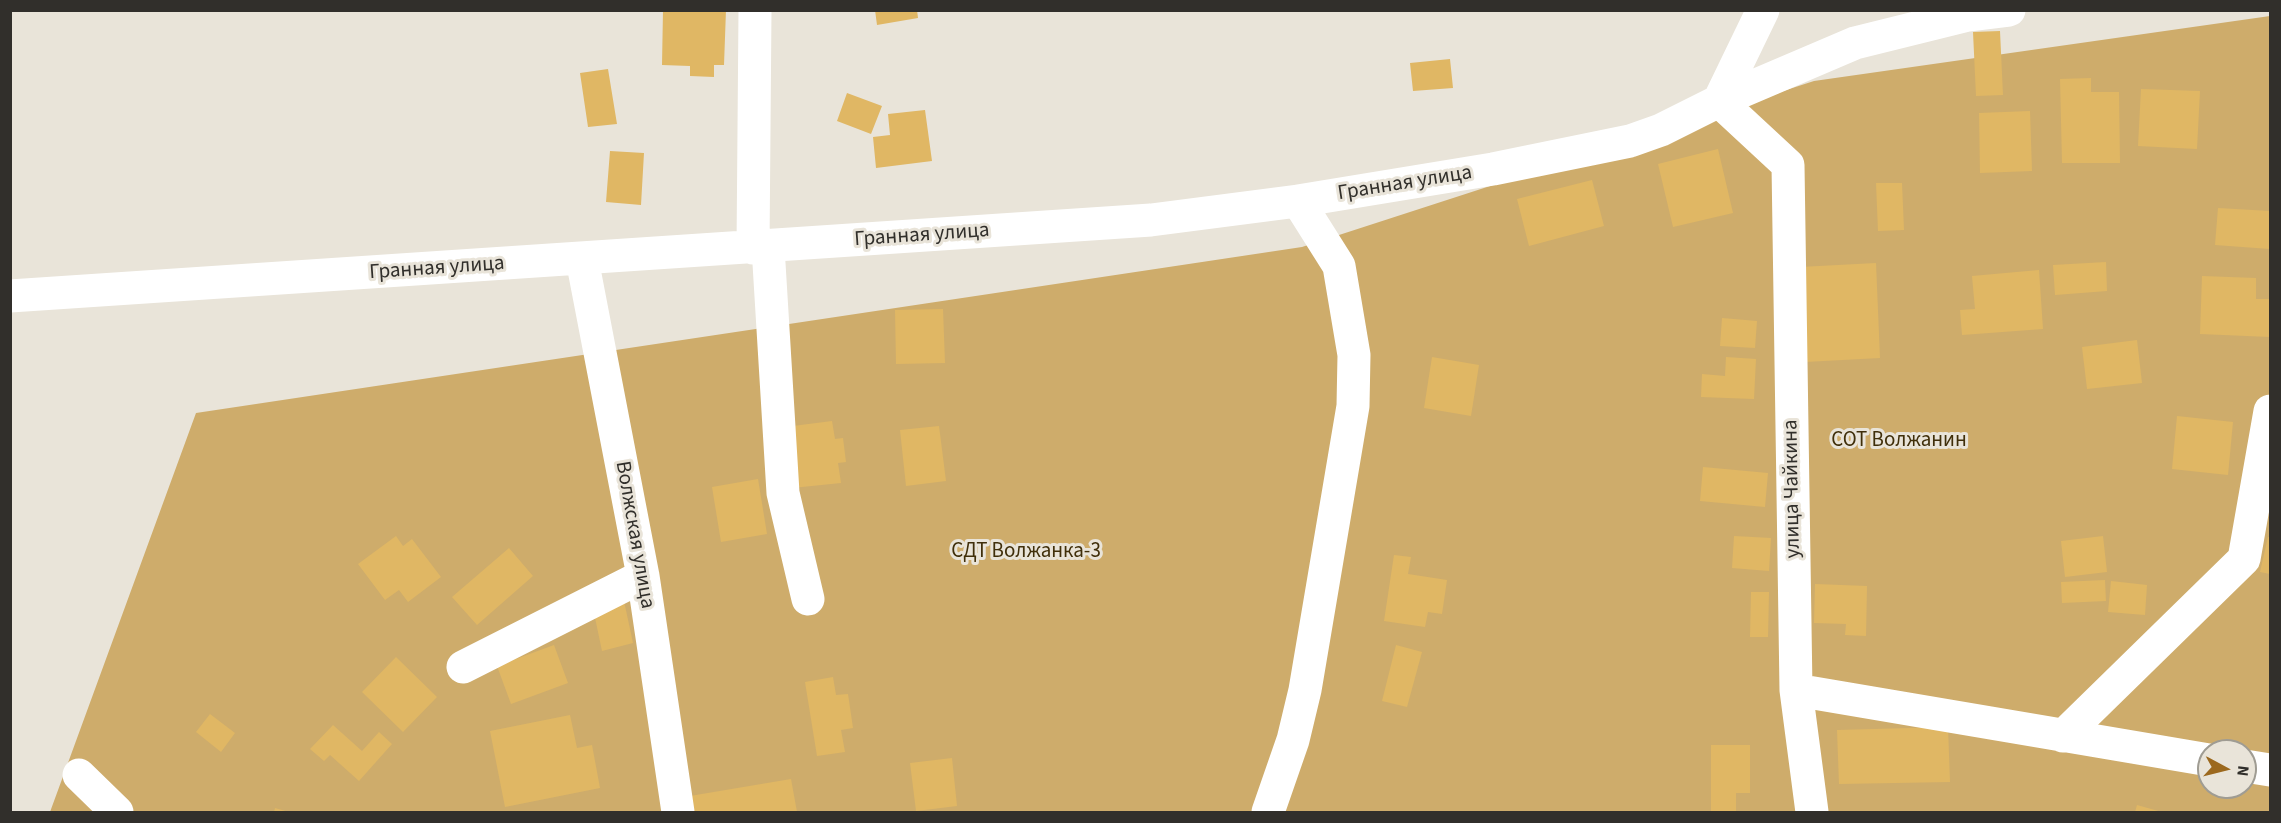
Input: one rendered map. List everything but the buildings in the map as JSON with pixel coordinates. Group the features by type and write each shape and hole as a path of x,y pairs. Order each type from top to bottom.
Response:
{"street":[{"path":"754,10 761,248 783,493 808,599"},
{"path":"1719,101 1763,10"},
{"name":"Гранная улица","path":"10,296 761,248 1151,220 1298,201 1493,169 1630,141 1661,130 1719,101 1855,43 1968,15 2009,10"},
{"name":"улица Чайкина","path":"1719,101 1788,165 1796,690 1812,813"},
{"path":"1268,813 1293,740 1305,690 1353,406 1354,355 1339,266 1298,201"},
{"name":"Волжская улица","path":"582,259 643,576 678,813"},
{"path":"2063,736 2244,559 2271,411"},
{"path":"463,667 643,576"},
{"path":"1796,690 2197,758"},
{"path":"79,775 117,813"}],"green space":[{"path":"2270,16 2270,812 50,812 196,413 1302,247 1814,81"}],"park label":[{"name":"СОТ Волжанин","path":"1899,441"},
{"name":"СДТ Волжанка-3","path":"1026,552"}]}
